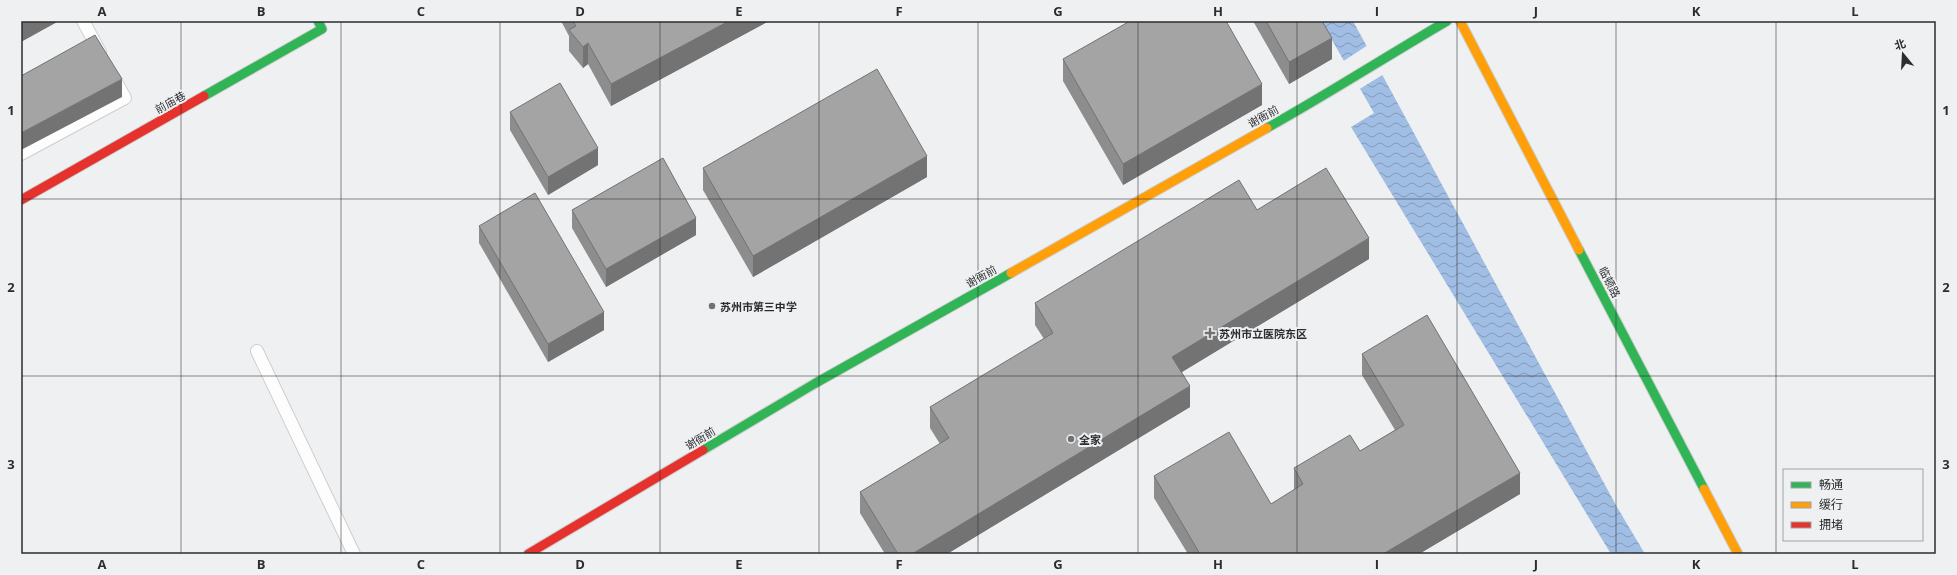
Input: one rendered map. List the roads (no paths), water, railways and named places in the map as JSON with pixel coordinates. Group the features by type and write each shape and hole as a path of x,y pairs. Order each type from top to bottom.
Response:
{"street":[{"name":"前庙巷","path":"21,200 322,29 318,21"},
{"name":"谢衙前","path":"528,554 814,384 1322,97 1390,54 1447,21"},
{"name":"临顿路","path":"1460,21 1738,554"}],"lane":[{"path":"21,154 125,98 83,21"},
{"path":"257,351 354,554"}],"water":[{"path":"1321,21 1353,21 1617,507 1645,554 1611,554 1351,127 1374,113"}],"place":[{"name":"苏州市第三中学","path":"712,306"},
{"name":"苏州市立医院东区","path":"1210,333"},
{"name":"全家","path":"1071,439"}]}
